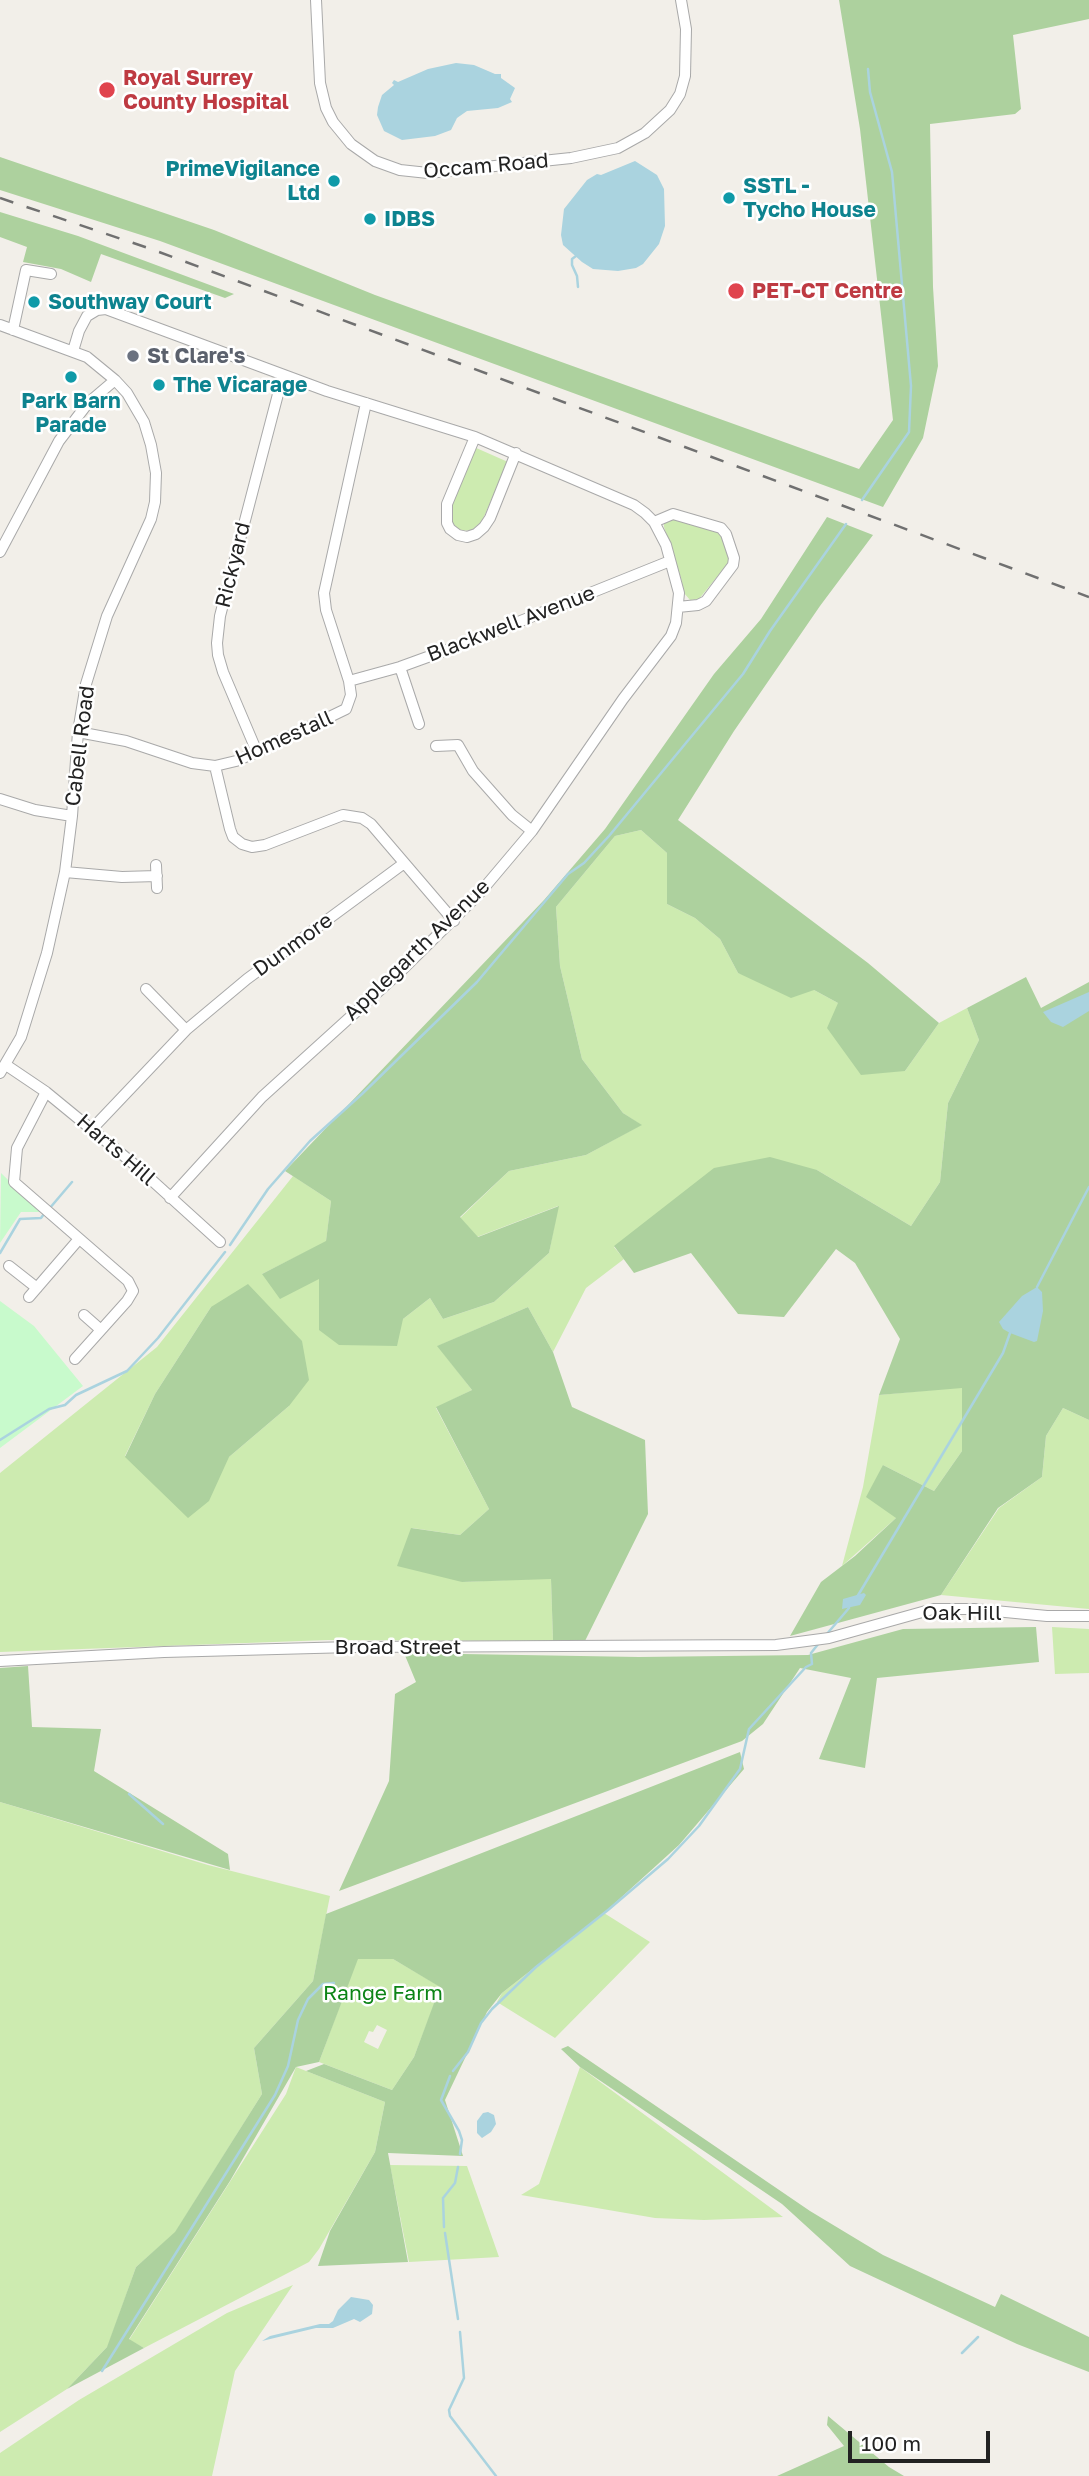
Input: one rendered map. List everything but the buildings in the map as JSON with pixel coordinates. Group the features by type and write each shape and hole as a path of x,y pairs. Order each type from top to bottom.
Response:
{"street":[{"name":"Occam Road","path":"316,0 318,64 323,97 339,131 363,153 391,167 428,173 571,158 610,150 631,142 658,123 680,93 685,76 686,29 681,0"},
{"path":"13,330 26,270 51,274"},
{"name":"Applegarth Avenue","path":"73,351 87,316 101,309 283,375 475,437 516,453 634,505 654,522 666,545 679,593 671,636 623,699 532,831 454,921 262,1097 170,1198"},
{"name":"Cabell Road","path":"0,325 87,357 115,380 127,393 144,422 152,445 156,473 153,510 145,537 116,596 86,684 78,732 65,872 35,996 21,1037 3,1069"},
{"name":"Rickyard","path":"257,752 223,672 217,643 220,616 283,375"},
{"path":"0,552 59,441 88,403 115,380"},
{"path":"349,681 326,610 324,593 366,403"},
{"path":"475,437 447,504 447,523 458,535 467,537 485,527 516,453"},
{"path":"654,522 673,514 721,528 726,534 734,558 733,565 706,601 698,605 678,607"},
{"name":"Blackwell Avenue","path":"349,681 400,667 466,643 670,561"},
{"path":"400,667 419,724"},
{"name":"Homestall","path":"78,732 126,741 192,763 215,766 257,752 346,709 351,695 349,681"},
{"path":"436,746 458,745 467,736"},
{"path":"458,745 473,771 512,815 532,831"},
{"path":"215,766 229,829 242,844 252,847 265,845 343,815 352,815 371,824 454,921"},
{"path":"0,799 35,810 72,816"},
{"name":"Dunmore","path":"92,1129 186,1030 247,979 403,864"},
{"path":"65,872 122,877 157,876"},
{"path":"144,988 186,1030"},
{"name":"Harts Hill","path":"3,1069 46,1092 135,1165 220,1242"},
{"path":"46,1092 17,1148 14,1182 128,1281 133,1291 75,1360"},
{"path":"9,1266 33,1292 79,1239"},
{"path":"84,1315 101,1330"},
{"name":"Oak Hill","path":"796,1643 823,1639 933,1609 1089,1616"},
{"name":"Broad Street","path":"0,1661 164,1652 352,1647 604,1647 796,1643"}],"green space":[{"path":"839,0 1089,0 1089,19 1013,35 1021,109 1015,114 930,124 933,287 938,366 923,438 883,507 160,241 0,190 0,157 214,230 375,295 859,469 893,420 860,129"},
{"path":"0,212 78,236 234,294 225,298 101,254 91,282 61,269 23,262 27,247 0,237"},
{"path":"474,447 508,462 482,521 472,530 459,531 449,522 449,507"},
{"path":"671,517 723,536 729,562 699,599 690,600 684,593 664,527 664,523"},
{"path":"827,517 873,535 820,606 734,731 678,820 868,963 939,1023 905,1071 861,1075 827,1028 838,1003 814,990 791,998 738,973 720,939 695,918 667,904 667,853 641,830 615,836 556,907 560,966 582,1059 623,1113 642,1125 586,1155 509,1171 460,1217 478,1237 559,1206 549,1253 494,1302 443,1319 430,1298 403,1319 397,1346 339,1345 319,1330 319,1279 280,1299 262,1274 326,1241 331,1201 285,1171 544,900 605,829 714,674 761,619"},
{"path":"641,830 667,853 667,904 695,918 720,939 738,973 814,990 838,1003 905,1071 939,1023 967,1008 979,1040 948,1103 940,1182 911,1226 817,1170 614,1247 624,1259 586,1288 553,1352 528,1307 438,1346 472,1390 436,1408 489,1509 460,1535 412,1528 462,1582 551,1578 553,1641 328,1640 0,1652 0,1473 157,1347 293,1176 331,1201 326,1242 262,1274 319,1279 319,1330 403,1319 430,1298 443,1319 494,1302 549,1253 558,1206 477,1237 460,1218 509,1171 586,1155 641,1125 623,1113 582,1059 560,966 556,907 615,836","holes":["211,1307 289,1406 229,1457 125,1456 155,1394"]},
{"path":"1026,977 1041,1008 1089,982 1089,1420 1063,1408 1046,1436 1042,1477 998,1508 941,1595 790,1636 821,1582 855,1556 896,1518 866,1497 883,1465 934,1491 962,1451 962,1388 879,1395 900,1339 855,1263 836,1249 784,1317 738,1314 691,1253 634,1273 614,1246 714,1168 770,1157 817,1170 911,1226 940,1182 948,1103 979,1040 967,1008"},
{"path":"1,1173 41,1212 21,1212 0,1243"},
{"path":"248,1284 302,1341 309,1380 289,1406 229,1457 209,1501 188,1518 125,1457 155,1394 211,1307"},
{"path":"0,1301 34,1326 83,1386 0,1448"},
{"path":"528,1307 553,1352 572,1407 645,1440 648,1514 585,1641 553,1641 551,1579 462,1582 397,1566 411,1528 460,1535 489,1509 436,1407 472,1390 437,1346"},
{"path":"962,1387 962,1451 934,1491 883,1465 896,1518 842,1566 863,1487 879,1395"},
{"path":"1063,1408 1089,1420 1089,1609 941,1595 999,1508 1042,1477 1046,1436"},
{"path":"1036,1627 1039,1662 877,1678 865,1768 819,1759 851,1678 800,1668 763,1724 742,1741 339,1891 389,1781 395,1694 416,1682 404,1653 639,1657 808,1655 903,1629"},
{"path":"1052,1627 1089,1629 1089,1673 1055,1674"},
{"path":"28,1666 32,1727 101,1729 94,1771 228,1854 230,1870 0,1802 0,1668"},
{"path":"740,1752 744,1769 679,1845 604,1913 502,1993 487,2012 445,2100 463,2156 388,2153 408,2262 318,2266 330,2231 375,2152 385,2102 306,2071 324,2064 392,2090 414,2057 440,1987 393,1959 358,1959 319,2062 296,2067 230,2181 129,2339 144,2348 67,2389 107,2347 136,2267 175,2232 262,2094 254,2048 313,1981 326,1914"},
{"path":"0,1802 208,1865 330,1896 313,1981 254,2048 262,2094 175,2233 136,2267 108,2346 67,2389 0,2432"},
{"path":"604,1913 650,1942 555,2038 497,2002 502,1993"},
{"name":"Range Farm","path":"357,1959 393,1959 441,1987 414,2057 392,2090 319,2062","holes":["377,2025 387,2030 378,2049 364,2042 369,2031 373,2032"]},
{"path":"568,2046 810,2211 883,2255 995,2307 1001,2294 1089,2337 1089,2372 1017,2344 850,2266 782,2204 580,2067 561,2049"},
{"path":"296,2067 385,2102 375,2152 319,2249 309,2262 144,2348 129,2340 286,2094"},
{"path":"580,2067 783,2217 704,2220 655,2218 521,2195 539,2184"},
{"path":"390,2165 467,2166 499,2257 409,2262"},
{"path":"293,2285 235,2371 212,2476 0,2476 0,2453 79,2400 227,2313"},
{"path":"828,2416 889,2467 904,2476 777,2476 844,2446 827,2425"}],"water":[{"path":"456,63 474,65 501,74 501,78 515,88 510,99 512,102 498,108 467,111 457,118 451,130 435,136 402,140 384,131 377,115 378,107 382,95 394,85 394,80 398,82 428,69"},
{"path":"635,161 657,175 664,189 665,226 659,244 643,264 636,268 618,271 593,269 563,245 561,235 564,209 587,180"},
{"path":"1089,992 1089,1011 1063,1027 1051,1022 1043,1012"},
{"path":"1037,1287 1042,1292 1043,1311 1037,1341 1034,1342 1003,1329 999,1322 1022,1296"},
{"path":"864,1593 866,1595 860,1605 842,1609 843,1599"},
{"path":"483,2113 494,2115 496,2124 491,2132 482,2138 477,2133 477,2121"},
{"path":"351,2297 369,2300 373,2305 372,2314 360,2322 354,2319 333,2328 316,2328 262,2341 270,2336 329,2324"}],"waterway":[{"path":"862,500 909,432 911,386 892,172 870,92 868,69"},
{"path":"576,256 572,259 572,265 578,287"},
{"path":"230,1245 268,1189 310,1141 477,982 568,874 584,863 609,836 743,674 846,524"},
{"path":"49,1209 72,1182"},
{"path":"1037,1287 1089,1187"},
{"path":"0,1253 20,1219 41,1218 44,1214"},
{"path":"0,1440 49,1409 65,1405 76,1395 127,1371 158,1338 225,1252"},
{"path":"857,1597 1003,1353 1010,1333"},
{"path":"826,1635 849,1608"},
{"path":"453,2071 468,2052 481,2023 492,2009 536,1967 668,1859 699,1826 740,1769 749,1729 806,1667 812,1664 811,1653 819,1643"},
{"path":"129,1794 163,1824"},
{"path":"102,2371 275,2095 288,2066 298,2020 308,1999 323,1984 334,1983"},
{"path":"450,2076 441,2100 459,2131 462,2140 460,2154"},
{"path":"444,2227 443,2198 455,2183 458,2167"},
{"path":"445,2233 458,2319"},
{"path":"460,2332 464,2378 449,2410 450,2416 496,2476"},
{"path":"962,2353 978,2337"}],"railway":[{"path":"0,198 151,249 1089,597"}],"place":[{"name":"Royal Surrey County Hospital","path":"107,90"},
{"name":"PrimeVigilance Ltd","path":"334,181"},
{"name":"SSTL - Tycho House","path":"729,198"},
{"name":"IDBS","path":"370,219"},
{"name":"PET-CT Centre","path":"736,291"},
{"name":"Southway Court","path":"34,302"},
{"name":"St Clare's","path":"133,356"},
{"name":"Park Barn Parade","path":"71,377"},
{"name":"The Vicarage","path":"159,385"}]}
